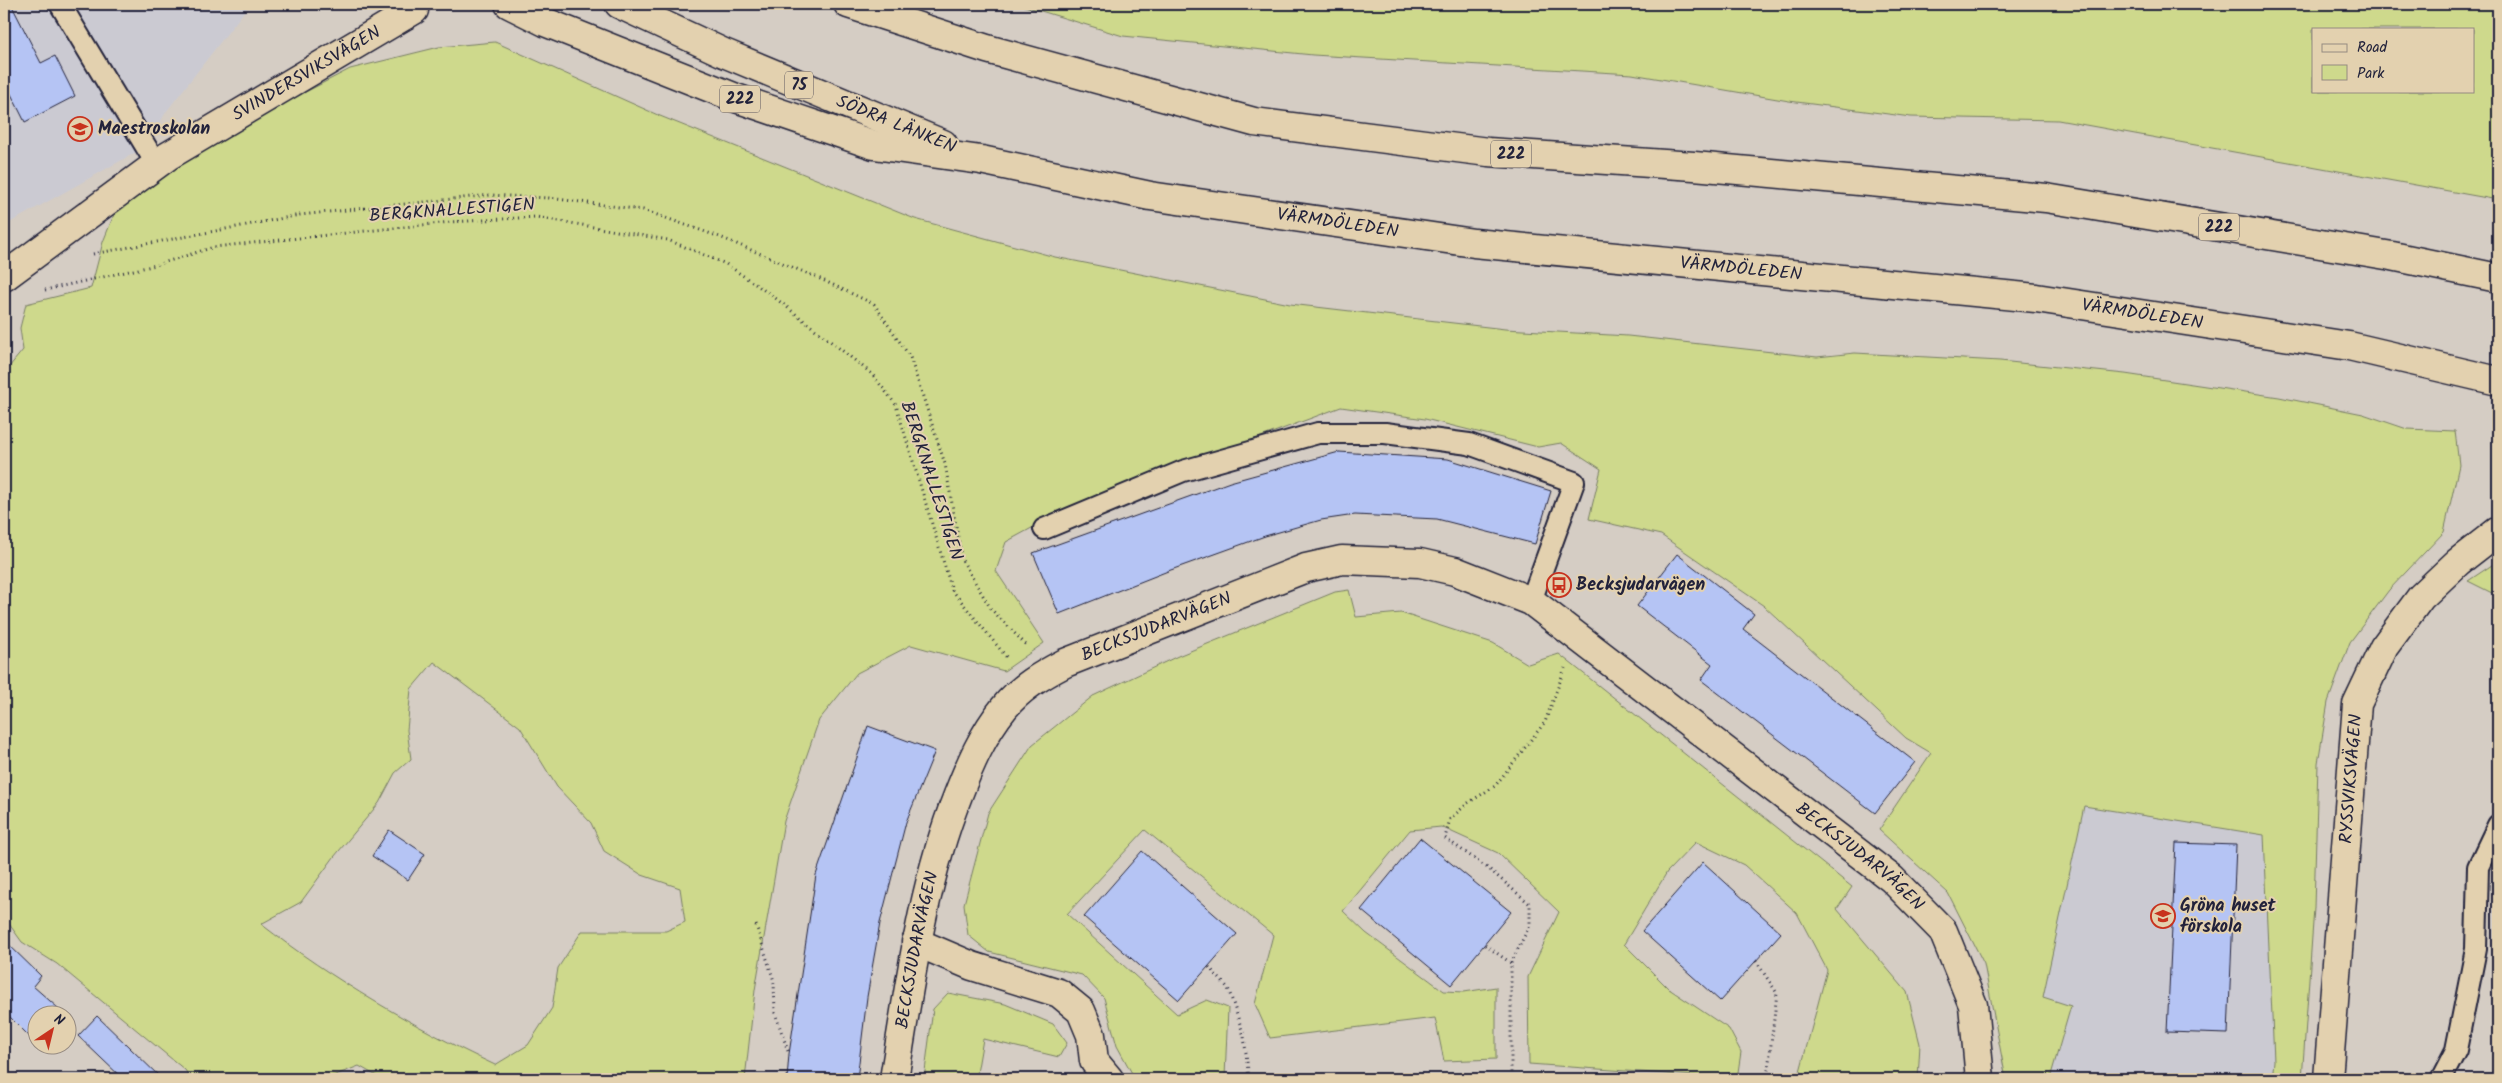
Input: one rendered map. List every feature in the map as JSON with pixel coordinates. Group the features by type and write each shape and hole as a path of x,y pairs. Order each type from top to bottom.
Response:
{"main road":[{"name":"222","path":"509,4 545,22 736,98 874,144 981,160"},
{"name":"SÖDRA LÄNKEN","path":"619,4 724,53 981,160"},
{"name":"222","path":"848,4 987,49 1254,122 1488,152 1694,166 2046,198 2392,256 2498,278"},
{"name":"SVINDERSVIKSVÄGEN","path":"4,277 157,164 414,10"},
{"name":"VÄRMDÖLEDEN","path":"981,160 1150,196 1474,243 2036,298 2349,346 2498,381"},
{"name":"RYSSVIKSVÄGEN","path":"2328,1079 2357,704 2384,647 2421,597 2458,562 2498,531"},
{"name":"BECKSJUDARVÄGEN","path":"894,1079 916,942 926,894 945,827 969,765 987,732 1005,706 1040,677 1306,568 1342,560 1420,563 1455,571 1531,601 1892,879 1943,931 1973,1005 1980,1079"},
{"path":"916,942 972,966 1059,993 1081,1011 1091,1035 1094,1061 1109,1079"}],"lane":[{"path":"60,4 157,164"},
{"path":"1044,529 1183,471 1318,432 1385,433 1469,444 1574,482 1531,601"},
{"path":"2441,1079 2456,1050 2476,949 2478,867 2498,825"}],"path":[{"name":"BERGKNALLESTIGEN","path":"50,243 84,255 300,215 491,195 549,198 644,210 720,237 816,277 874,304 910,357 945,464 962,560 991,609 1040,677"},
{"name":"BERGKNALLESTIGEN","path":"42,291 156,266 214,247 451,222 536,217 676,244 726,264 774,297 872,374 896,405 952,590 1040,677"},
{"path":"1511,1079 1511,963 1530,925 1530,904 1489,869 1445,838 1450,819 1468,803 1495,786 1545,722 1567,664"},
{"path":"756,925 774,982 775,1014 789,1054"},
{"path":"1485,945 1511,963"},
{"path":"1756,961 1777,993 1767,1079"},
{"path":"1209,967 1228,988 1244,1036 1249,1079"}],"shaded area":[{"name":"Maestroskolan","path":"4,4 250,4 166,112 147,146 4,226"},
{"name":"Gröna huset förskola","path":"2079,805 2264,835 2274,1061 2272,1079 2052,1079 2043,997"}],"green space":[{"path":"1018,4 2498,4 2498,200 2058,120 1911,117 1789,101 1632,74 1313,55 1123,36"},
{"path":"495,42 660,116 915,219 1055,257 1290,304 1505,329 1628,336 1817,357 1855,353 2000,361 2125,374 2279,397 2363,414 2407,429 2455,431 2459,465 2444,532 2389,590 2350,642 2328,702 2318,763 2314,908 2302,1079 2272,1079 2274,1061 2264,835 2084,806 2043,997 2071,1006 2051,1075 2052,1079 2006,1079 1984,964 1948,893 1879,830 1931,753 1906,738 1764,606 1661,535 1589,519 1601,469 1561,443 1538,447 1425,419 1341,407 1063,511 1006,542 996,571 1044,643 1004,671 911,645 857,673 819,720 784,821 755,990 745,1079 382,1079 359,1066 325,1079 191,1079 185,1070 57,964 22,942 4,917 4,373 23,350 20,328 26,304 91,288 103,242 119,202 234,129 350,69 439,47","holes":["434,662 520,727 557,787 591,823 604,851 642,875 680,888 685,922 666,931 582,931 558,968 552,1008 528,1045 495,1065 374,1001 288,945 261,924 301,902 334,857 379,803 395,773 411,759 407,730 411,689"]},
{"path":"2498,561 2498,596 2468,581"},
{"path":"1349,590 1356,617 1401,613 1493,643 1528,664 1559,654 1852,887 1837,909 1907,992 1920,1044 1918,1079 1798,1079 1827,970 1797,913 1744,865 1696,842 1667,872 1624,944 1669,989 1729,1029 1741,1052 1737,1079 1529,1064 1528,977 1559,912 1498,853 1441,827 1410,830 1343,911 1366,933 1444,991 1464,992 1496,987 1496,1059 1444,1061 1435,1018 1270,1038 1255,1004 1273,935 1145,830 1067,914 1177,1014 1207,1000 1228,1008 1225,1077 1222,1079 1139,1079 1134,1077 1117,1046 1104,998 1082,975 989,952 968,935 964,904 988,813 1032,745 1093,696 1178,656 1335,592"},
{"path":"948,993 1005,1004 1053,1024 1067,1043 1059,1057 983,1039 976,1079 924,1079 933,1009"}],"building":[{"path":"4,4 11,4 41,63 55,56 75,96 25,122 4,80"},
{"path":"1339,452 1448,459 1551,491 1535,544 1437,519 1355,515 1321,520 1265,536 1168,571 1059,614 1033,553 1230,482"},
{"path":"1677,554 1754,614 1743,629 1915,762 1875,813 1701,680 1712,664 1637,606"},
{"path":"868,726 935,751 906,822 880,923 867,997 857,1079 787,1079 789,1054 816,875"},
{"path":"389,830 425,854 408,880 372,856"},
{"path":"1420,838 1511,912 1451,985 1361,910"},
{"path":"2176,843 2236,845 2228,1034 2167,1032"},
{"path":"1142,851 1237,934 1179,1000 1084,917"},
{"path":"1703,862 1781,933 1720,1001 1642,931"},
{"path":"4,940 41,976 33,986 56,1006 28,1006 28,1035 4,1011"},
{"path":"97,1016 162,1079 123,1079 78,1036"}],"place":[{"name":"Maestroskolan","path":"80,129"},
{"name":"Becksjudarvägen","path":"1559,585"},
{"name":"Gröna huset förskola","path":"2163,916"}]}
